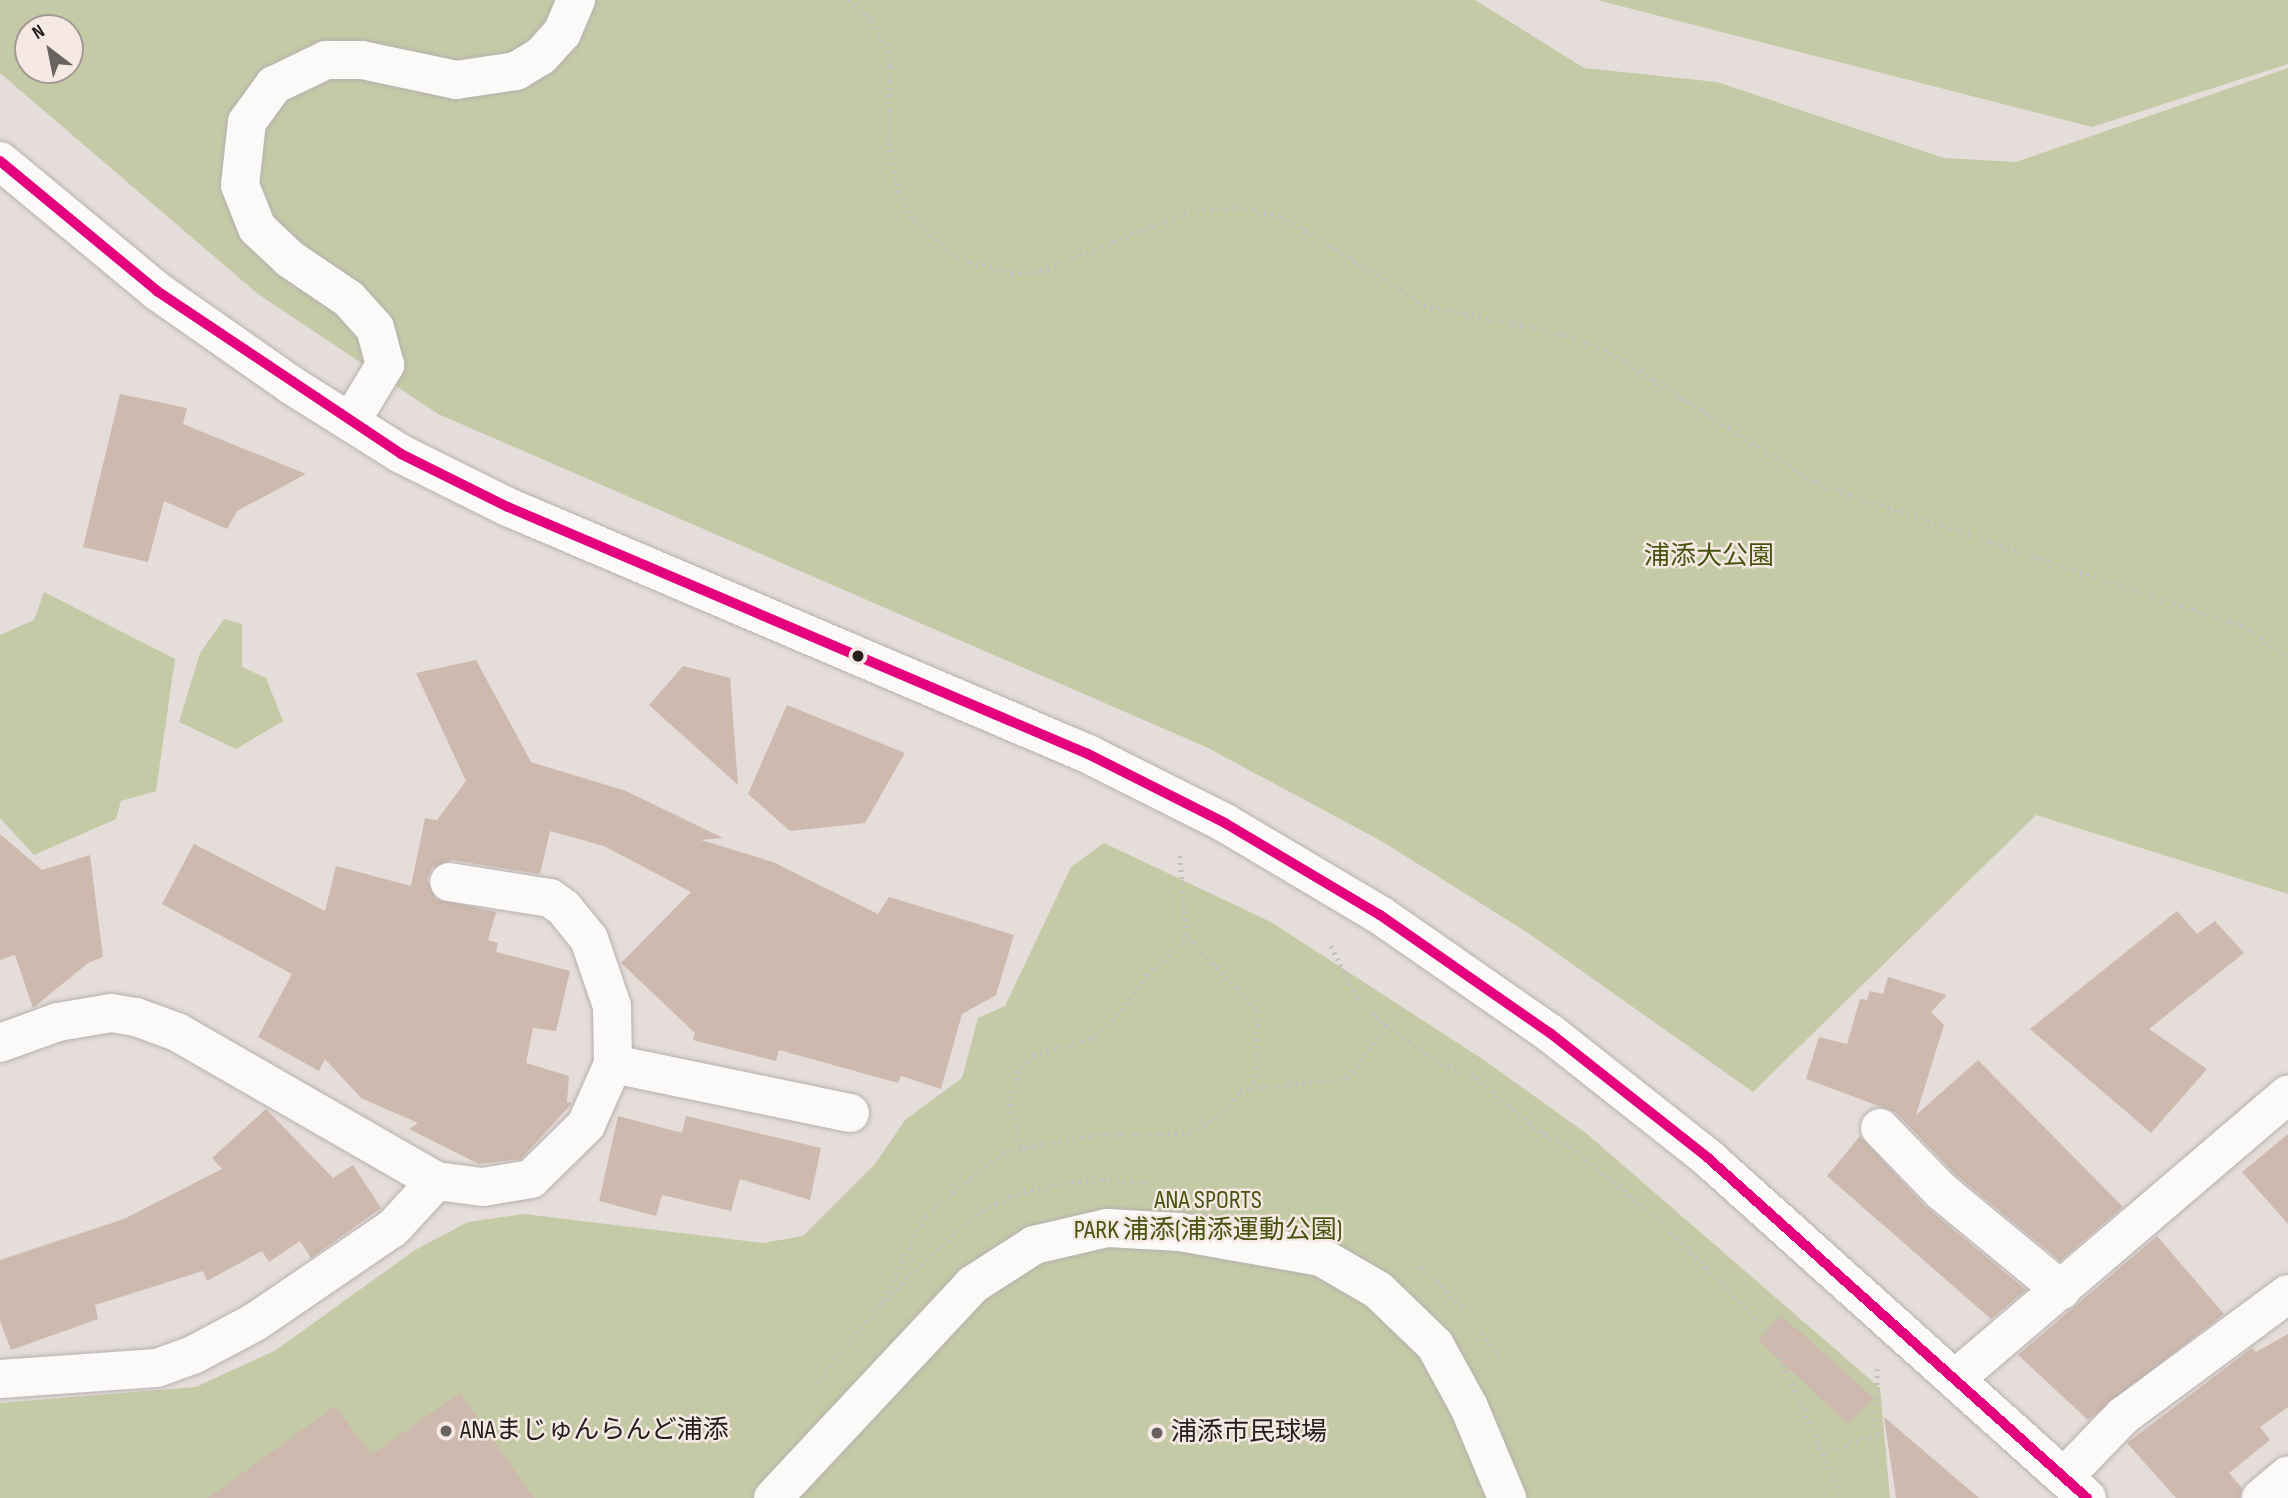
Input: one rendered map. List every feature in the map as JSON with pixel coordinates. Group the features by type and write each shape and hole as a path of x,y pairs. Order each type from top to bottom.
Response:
{"street":[{"path":"351,421 385,365 374,328 349,299 272,245 257,228 240,185 247,122 274,85 326,60 362,60 456,80 516,71 541,56 562,33 576,0"},
{"path":"0,161 157,291 351,421 508,507 1076,749 1299,864 1461,969 1632,1096 2076,1487 2123,1416 2288,1294"},
{"path":"0,1043 58,1022 111,1013 136,1017 177,1032 436,1181 495,1187 531,1179 586,1125 613,1064 612,1006 580,922 550,898 450,883"},
{"path":"613,1064 850,1113"},
{"path":"1955,1379 2288,1095"},
{"path":"1880,1128 1941,1191 2061,1290"},
{"path":"0,1379 157,1368 193,1354 255,1322 393,1228 436,1181"},
{"path":"774,1498 972,1284 1034,1245 1107,1228 1180,1232 1321,1257 1378,1290 1435,1345 1469,1407 1507,1498"},
{"path":"2261,1498 2288,1475"}],"path":[{"path":"848,0 872,21 885,44 890,67 888,143 900,198 914,221 957,257 1012,273 1041,271 1190,211 1237,207 1281,216 1424,305 1564,335 1604,349 1815,483 2242,626 2288,656"},
{"path":"1181,856 1187,937 1259,1011 1253,1087"},
{"path":"1019,1147 1009,1099 1018,1073 1033,1054 1090,1039 1112,1021 1147,975 1187,937"},
{"path":"1331,946 1357,999 1386,1025 1441,1064 1475,1078 1656,1217 1769,1332 1842,1498"},
{"path":"881,1304 925,1214 993,1159 1019,1147 1091,1135 1190,1133 1225,1112 1240,1090 1348,1079 1386,1025"},
{"path":"811,1388 881,1304 971,1217 1011,1196 1103,1179 1167,1185"},
{"path":"1412,1257 1454,1293 1490,1341 1503,1372"},
{"path":"1823,1453 1877,1434 1877,1369"}],"green space":[{"name":"浦添大公園","path":"0,0 1475,0 1584,68 1717,82 1944,158 2016,162 2288,68 2288,894 2036,815 1753,1092 1531,935 1383,842 1206,747 438,414 258,294 0,73"},
{"path":"1597,0 2288,0 2288,64 2092,127"},
{"path":"44,592 175,659 156,791 121,801 116,819 34,855 0,818 0,635 34,620"},
{"path":"224,619 242,624 242,667 266,678 283,721 236,749 179,722 200,653"},
{"name":"ANA SPORTS PARK 浦添(浦添運動公園)","path":"1104,843 1271,922 1484,1060 1587,1134 1880,1388 1890,1498 0,1498 0,1403 196,1387 276,1350 415,1250 468,1222 524,1214 763,1243 803,1236 875,1164 905,1120 962,1078 978,1018 1005,1006 1071,867"}],"building":[{"path":"120,394 187,408 183,424 306,474 237,511 227,529 164,501 148,562 83,547"},
{"path":"476,660 531,762 626,791 723,838 701,840 773,862 878,914 889,897 1014,935 996,995 962,1014 941,1089 901,1076 898,1083 779,1050 776,1061 693,1040 695,1033 621,963 691,892 604,846 550,831 540,874 452,860 432,868 427,879 436,899 496,912 488,940 498,943 496,952 570,971 556,1031 533,1028 526,1063 569,1076 567,1102 572,1103 521,1159 479,1164 409,1129 418,1123 361,1098 325,1059 319,1071 258,1037 292,974 162,904 194,844 325,911 336,866 411,886 425,818 437,820 466,781 416,673"},
{"path":"683,666 730,678 738,785 649,705"},
{"path":"787,705 905,753 865,823 790,831 748,794"},
{"path":"0,834 42,870 90,855 103,957 88,963 33,1008 15,955 0,960"},
{"path":"2177,911 2197,934 2215,921 2244,953 2149,1029 2207,1069 2151,1133 2030,1029"},
{"path":"1888,977 1947,995 1931,1012 1944,1025 1916,1115 1978,1060 2123,1207 2060,1261 1956,1175 1895,1112 1806,1079 1819,1037 1847,1044 1860,999 1867,1000 1870,991 1883,994"},
{"path":"266,1109 333,1178 353,1165 381,1208 311,1258 300,1241 269,1262 262,1251 207,1281 203,1271 95,1305 98,1319 11,1350 0,1321 0,1260 124,1219 222,1169 212,1158"},
{"path":"618,1116 682,1133 686,1116 821,1148 810,1200 740,1179 731,1211 662,1195 656,1216 599,1201"},
{"path":"2288,1134 2288,1224 2242,1172"},
{"path":"1860,1136 1925,1206 2026,1290 1991,1319 1827,1176"},
{"path":"2157,1236 2224,1314 2088,1420 2018,1355"},
{"path":"1781,1315 1874,1398 1848,1424 1758,1340"},
{"path":"2288,1334 2288,1407 2260,1427 2270,1440 2229,1473 2242,1488 2240,1498 2176,1498 2127,1443 2252,1348 2256,1352"},
{"name":"ANAまじゅんらんど浦添","path":"460,1393 534,1498 208,1498 335,1406 371,1455"},
{"path":"1884,1417 1979,1498 1896,1498"}],"transit line":[{"path":"0,161 157,291 401,454 508,507 1088,754 1225,823 1380,915 1550,1033 1708,1158 2087,1498"}],"place":[{"name":"ANAまじゅんらんど浦添","path":"446,1431"},
{"name":"浦添市民球場","path":"1157,1433"}]}
